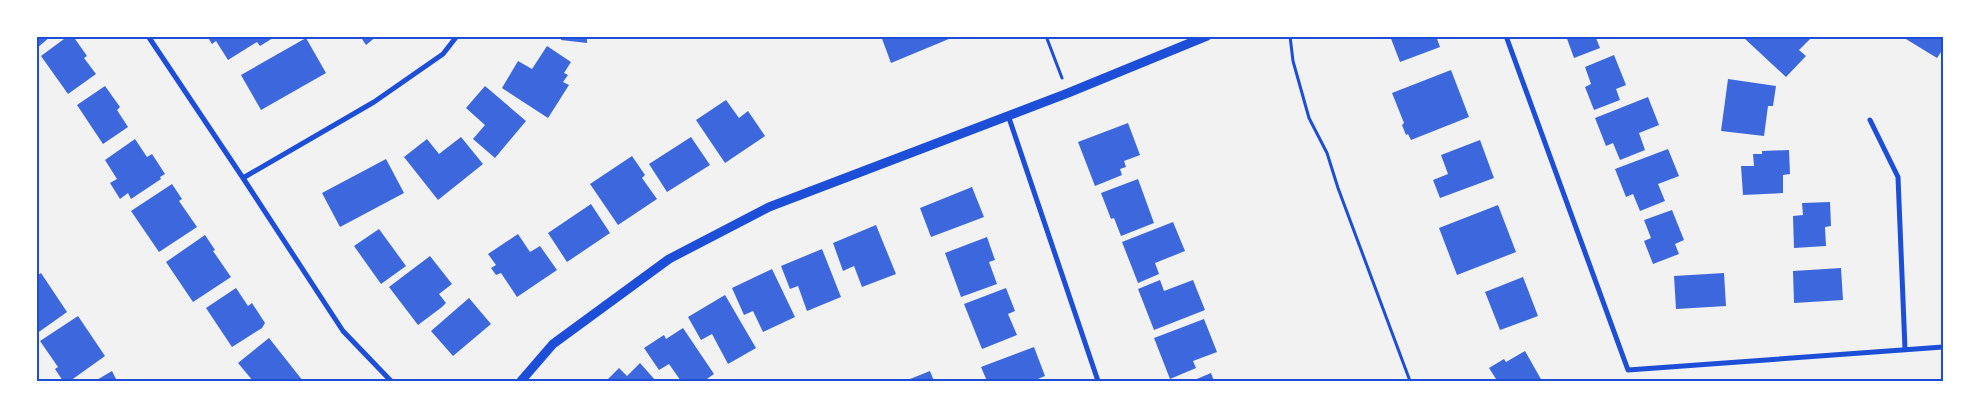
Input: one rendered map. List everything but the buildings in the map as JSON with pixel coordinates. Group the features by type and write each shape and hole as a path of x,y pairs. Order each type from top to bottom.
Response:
{"street":[{"path":"148,36 343,331 391,381"},
{"path":"243,178 374,102 443,54 457,36"},
{"path":"521,381 553,344 669,259 769,207 1068,93 1207,36"},
{"path":"1506,36 1628,370 1943,347"},
{"path":"1008,115 1098,381"},
{"path":"1870,120 1898,177 1905,349"}],"path":[{"path":"1046,36 1068,93"},
{"path":"1290,36 1293,61 1308,118 1328,153 1338,188 1410,381"}]}
